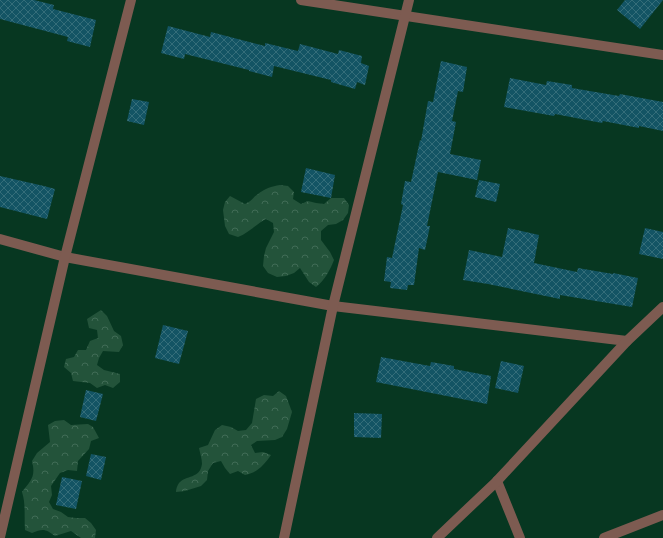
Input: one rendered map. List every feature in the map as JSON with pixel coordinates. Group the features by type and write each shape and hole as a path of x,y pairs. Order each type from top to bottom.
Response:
{"street":[{"path":"6,538 0,537 65,257 131,0"},
{"path":"301,0 663,55"},
{"path":"284,538 333,306 409,0"},
{"path":"0,239 65,257 333,306 627,341"},
{"path":"437,538 497,481 627,341 663,307"},
{"path":"497,481 520,538"},
{"path":"604,538 663,515"}],"green space":[{"path":"280,185 288,186 294,192 293,199 301,204 308,201 324,204 331,198 344,198 349,205 348,213 343,220 336,224 328,225 321,231 321,240 334,260 327,275 316,287 309,282 300,268 294,273 277,277 268,273 263,266 266,248 274,232 273,223 266,219 238,237 229,234 225,226 223,210 225,202 230,196 245,204 263,191"},
{"path":"101,310 107,316 114,331 121,336 123,345 119,352 103,351 97,365 104,370 120,374 120,382 113,388 105,385 97,388 90,383 73,381 71,373 64,367 66,359 74,357 78,350 86,350 90,341 98,338 97,330 89,328 87,319"},
{"path":"279,391 286,396 292,412 287,429 282,437 275,440 257,441 251,445 255,453 263,452 271,455 263,465 257,470 245,475 238,471 230,474 221,461 213,463 208,471 207,480 201,486 176,492 179,483 196,474 201,469 202,462 199,448 208,445 215,430 222,425 231,427 238,431 246,430 252,423 256,399 264,395 273,396"},
{"path":"64,420 71,425 88,424 93,427 99,438 91,441 89,449 78,461 77,471 68,470 60,473 51,486 52,495 49,502 53,509 68,517 85,518 96,530 95,538 81,538 71,531 55,536 44,530 39,530 32,533 25,530 22,492 33,475 32,461 37,453 50,442 48,425 55,421"}],"building":[{"path":"0,0 34,0 54,5 53,9 96,20 90,47 67,41 68,37 0,19"},
{"path":"625,0 663,0 640,29 617,10"},
{"path":"168,26 210,37 211,32 265,46 265,43 298,51 300,44 338,54 339,50 362,56 361,63 369,66 365,85 357,82 355,89 331,82 331,80 274,66 272,77 185,54 184,59 161,53"},
{"path":"441,61 467,67 463,92 458,91 452,121 456,122 450,154 481,160 477,180 438,172 427,226 430,226 425,250 419,248 414,285 408,285 407,290 390,288 391,282 384,281 387,257 392,258 403,205 401,204 405,181 411,182 420,140 421,141 428,101 433,102"},
{"path":"510,78 546,85 547,81 572,85 572,88 619,96 620,94 663,102 663,131 603,121 602,123 555,114 554,116 504,107"},
{"path":"132,99 149,102 144,125 127,121"},
{"path":"306,168 335,175 331,198 301,192"},
{"path":"0,176 55,189 47,219 0,207"},
{"path":"479,180 500,184 496,202 475,197"},
{"path":"508,228 539,235 534,263 577,272 578,268 638,278 632,307 560,295 560,299 463,280 469,250 502,257"},
{"path":"645,228 663,232 663,259 639,254"},
{"path":"163,325 188,331 179,364 155,358"},
{"path":"381,357 430,366 431,362 454,366 454,369 491,376 487,404 376,382"},
{"path":"501,361 524,366 518,393 495,388"},
{"path":"86,390 103,394 96,421 80,417"},
{"path":"354,413 382,414 381,438 354,437"},
{"path":"91,454 106,457 101,480 86,476"},
{"path":"62,477 82,481 76,509 56,505"}]}
